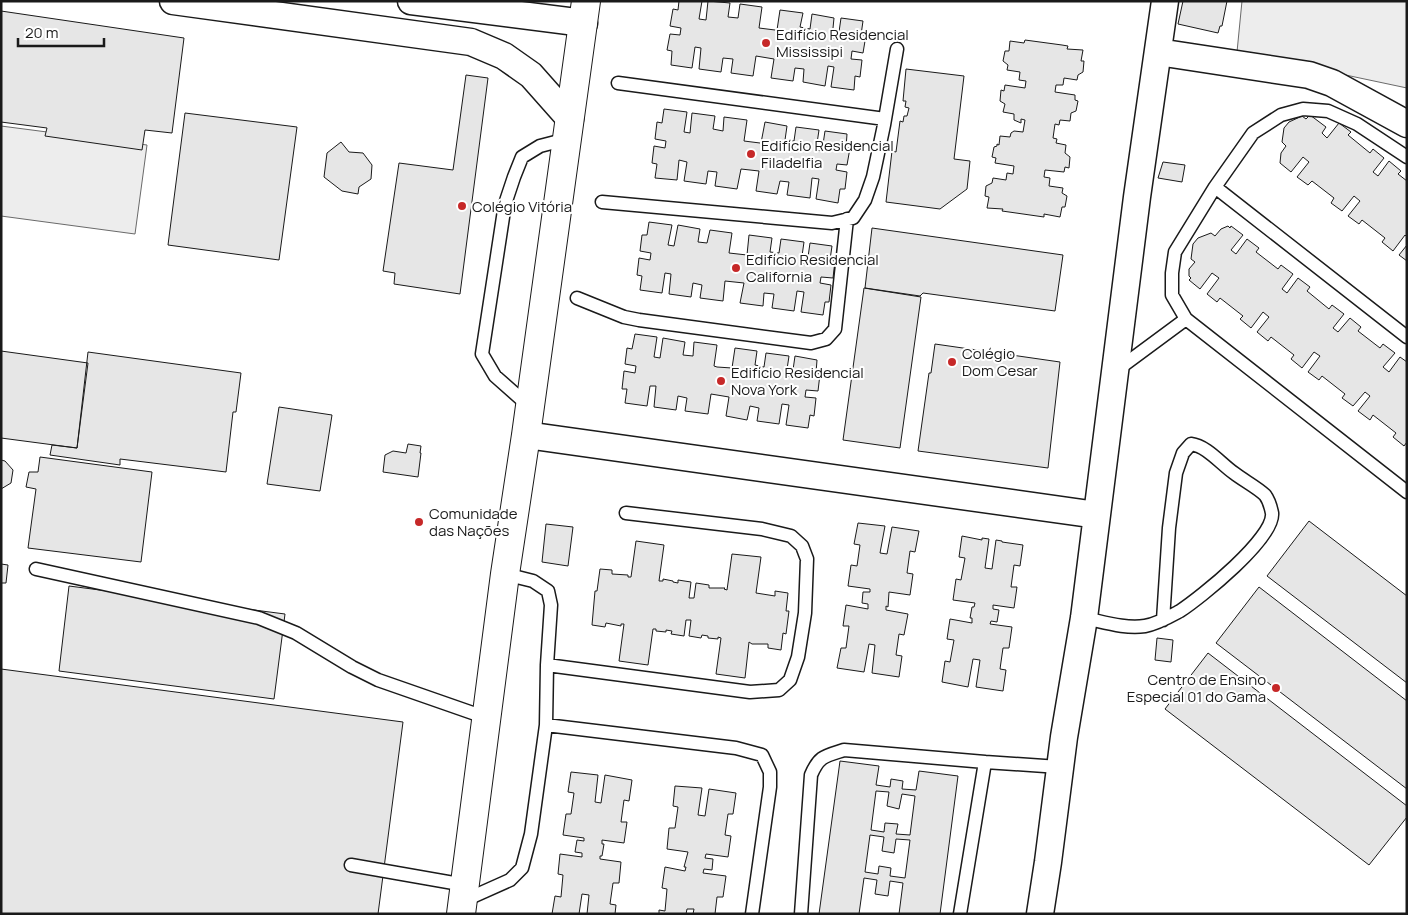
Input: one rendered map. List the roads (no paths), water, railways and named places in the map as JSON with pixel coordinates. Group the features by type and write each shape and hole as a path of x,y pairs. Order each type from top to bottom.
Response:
{"street":[{"path":"173,1 471,42 504,56 531,75 569,129"},
{"path":"411,1 585,12 505,574 463,900"},
{"path":"1040,914 1059,767 1084,618 1137,197 1165,1"},
{"path":"1158,52 1309,75 1332,83 1407,124"},
{"path":"526,435 1097,515"}],"lane":[{"path":"602,202 832,223 853,218 865,200 873,177 897,49"},
{"path":"618,83 885,119"},
{"path":"1407,157 1357,124 1328,111 1303,109 1280,115 1253,133 1215,187 1175,252 1172,273 1172,295 1186,319 1407,492"},
{"path":"530,407 495,376 482,354 506,204 514,177 522,157 569,129"},
{"path":"1215,187 1407,337"},
{"path":"577,298 624,317 639,320 811,343 826,339 835,329 847,219"},
{"path":"1115,372 1186,319"},
{"path":"1084,618 1128,627 1145,626 1163,620 1191,603 1236,565 1260,538 1272,519 1272,512 1266,496 1199,445 1191,444 1183,453 1176,473 1169,528 1163,620"},
{"path":"546,665 750,692 779,690 790,680 798,657 805,613 807,559 802,546 791,536 762,529 626,513"},
{"path":"36,569 259,618 296,633 352,667 378,680 487,718"},
{"path":"351,865 463,900 510,880 522,868 531,834 546,725 546,665 551,604 548,591 533,581 505,574"},
{"path":"546,725 736,748 762,755 770,772 770,787 752,914"},
{"path":"801,914 811,775 816,763 827,755 844,750 1059,767"},
{"path":"960,914 985,762"}],"place":[{"name":"Edifício Residencial Mississipi","path":"766,43"},
{"name":"Edifício Residencial Filadelfia","path":"751,154"},
{"name":"Colégio Vitória","path":"462,206"},
{"name":"Edifício Residencial California","path":"736,268"},
{"name":"Colégio Dom Cesar","path":"952,362"},
{"name":"Edifício Residencial Nova York","path":"721,381"},
{"name":"Comunidade das Nações","path":"419,522"},
{"name":"Centro de Ensino Especial 01 do Gama","path":"1276,688"}]}
